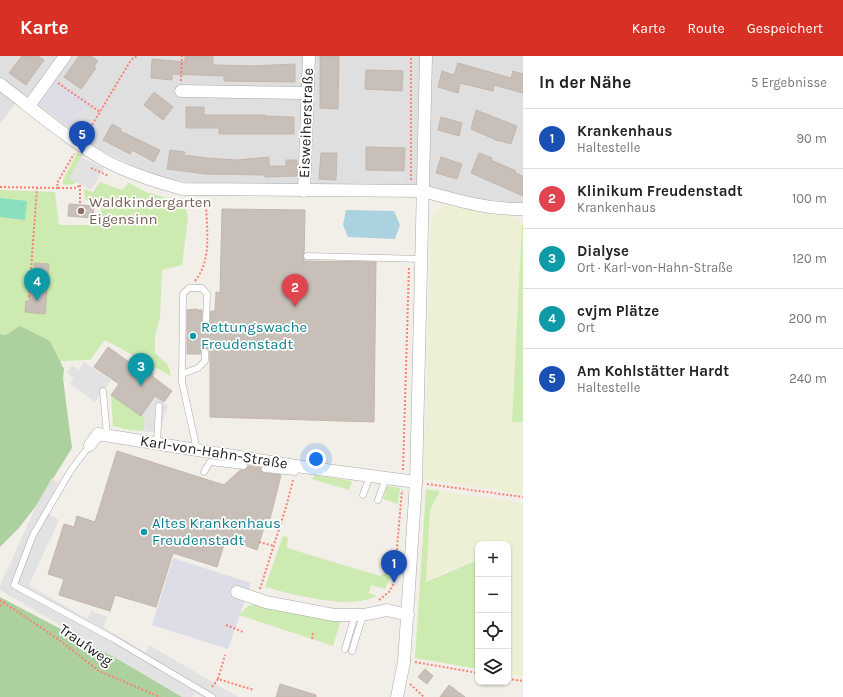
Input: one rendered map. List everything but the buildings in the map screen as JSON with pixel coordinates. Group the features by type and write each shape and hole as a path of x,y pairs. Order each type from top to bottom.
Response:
{"street":[{"path":"29,106 65,56"},
{"name":"Eisweiherstraße","path":"304,191 309,56"},
{"path":"397,697 404,662 416,482 426,56"},
{"path":"0,84 80,144 106,161 146,179 183,189 423,191 450,200 502,210 523,209"},
{"path":"181,91 307,93"},
{"path":"90,445 98,434 106,435"},
{"name":"Karl-von-Hahn-Straße","path":"106,435 198,450 296,469 416,482"},
{"path":"237,592 266,602 334,615 359,615 388,610 408,615"}],"lane":[{"path":"307,256 422,259"},
{"path":"198,450 182,382 183,294 189,288 202,288 207,294 206,321"},
{"path":"182,374 198,368 205,361 206,352"},
{"path":"103,392 106,435"},
{"path":"157,443 159,406"},
{"path":"90,445 71,470 33,535 14,585 112,638 210,695"},
{"path":"204,472 210,462 244,466"},
{"path":"265,468 296,469"},
{"path":"363,495 370,476"},
{"path":"378,500 386,478"},
{"path":"345,649 359,615"},
{"path":"352,651 359,615"}],"path":[{"path":"58,188 57,183 80,144 131,60 137,56"},
{"path":"181,91 182,56"},
{"path":"411,56 411,191"},
{"path":"50,77 100,112"},
{"path":"0,187 77,188 80,184 80,203"},
{"path":"29,297 37,188"},
{"path":"189,288 200,274 206,259 206,189"},
{"path":"375,601 379,600 389,592 394,583 403,480 409,258"},
{"path":"260,589 296,469"},
{"path":"416,482 523,497"},
{"path":"259,542 274,546"},
{"path":"253,586 267,591"},
{"name":"Traufweg","path":"0,600 58,639 99,671 160,697"},
{"path":"0,606 5,603"},
{"path":"226,625 243,632"},
{"path":"312,638 313,633"},
{"path":"210,695 218,679 224,655"},
{"path":"404,662 422,662 475,672"},
{"path":"400,678 406,680 424,697"},
{"path":"218,679 254,690"},
{"path":"511,679 523,681"}],"shaded area":[{"path":"0,56 523,56 523,204 507,204 414,186 192,183 155,176 94,147 23,93 0,124"},
{"path":"54,78 89,103 71,128 36,103"},
{"path":"81,157 104,168 91,190 69,178"},
{"path":"383,170 404,171 404,182 382,181"},
{"path":"84,362 111,380 95,402 70,384 74,378 67,373 72,365 79,370"},
{"path":"155,396 168,406 158,433 144,431 145,418 141,416"},
{"path":"52,478 58,483 44,511 59,520 29,585 87,619 91,611 108,617 103,627 145,652 149,645 238,697 202,697 195,693 192,697 182,697 0,590 0,586 36,506"},
{"path":"173,558 251,583 228,649 152,625"}],"green space":[{"path":"77,152 82,155 70,178 76,182 74,184 63,185 63,180"},
{"path":"100,182 122,190 129,183 146,192 185,203 188,217 182,265 162,270 160,318 155,336 155,353 168,365 171,376 105,340 90,360 60,361 50,341 0,334 0,190 55,192 59,225 102,225 101,203 85,200 84,189 93,192"},
{"path":"0,198 27,201 25,220 0,217"},
{"path":"443,205 513,216 522,223 512,422 523,422 523,494 424,479 431,218"},
{"path":"522,223 523,422 512,422"},
{"path":"20,326 50,341 64,369 63,379 72,448 36,506 18,529 0,547 0,334 6,335"},
{"path":"111,395 145,418 144,431 129,430 113,426"},
{"path":"314,475 352,481 349,490 312,479"},
{"path":"387,486 400,488 398,504 383,499"},
{"path":"426,489 440,491 430,510 426,582 473,562 475,563 475,668 415,658"},
{"path":"440,491 523,503 523,676 511,675 511,541 475,541 475,563 473,562 453,568 426,582 430,510"},
{"path":"283,536 288,538 287,548 380,576 391,570 390,579 385,589 371,585 369,593 377,596 351,602 321,600 265,587"},
{"path":"0,597 190,697 0,697"},
{"path":"254,605 341,620 333,646 239,615 248,606"}],"water":[{"path":"346,210 394,211 400,225 395,239 348,237 343,225"}],"place":[{"name":"Am Kohlstätter Hardt","path":"82,154"},
{"name":"Waldkindergarten Eigensinn","path":"81,211"},
{"name":"cvjm Plätze","path":"37,301"},
{"name":"Klinikum Freudenstadt","path":"295,307"},
{"name":"Rettungswache Freudenstadt","path":"193,336"},
{"name":"Dialyse","path":"141,386"},
{"name":"Altes Krankenhaus Freudenstadt","path":"144,532"},
{"name":"Krankenhaus","path":"394,583"}]}
